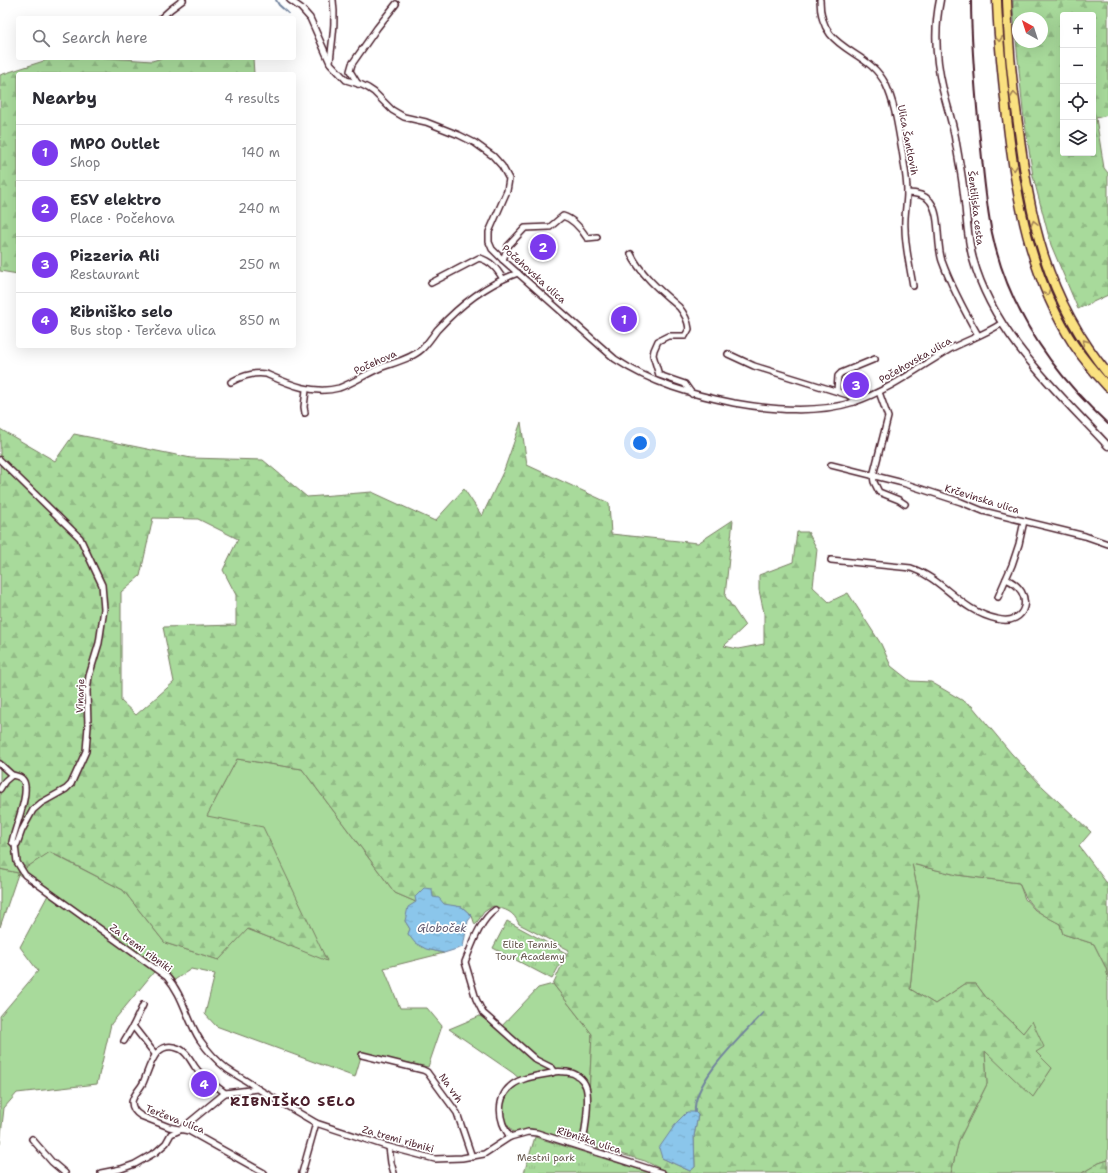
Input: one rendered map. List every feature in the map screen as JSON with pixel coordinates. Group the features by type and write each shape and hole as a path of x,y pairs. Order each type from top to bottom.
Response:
{"highway":[{"path":"998,0 998,28 1009,133 1018,198 1029,243 1041,279 1057,314 1074,344 1091,368 1108,387"},
{"path":"1007,0 1012,81 1020,145 1032,216 1041,250 1064,308 1088,347 1108,374"}],"street":[{"path":"163,16 183,0"},
{"name":"Počehovska ulica","path":"290,0 301,8 310,18 330,63 346,80 374,92 392,110 404,117 426,122 459,135 475,143 493,156 502,166 509,179 507,191 489,232 489,242 492,249 615,359 632,370 649,378 692,394 764,408 795,410 835,407 854,402 879,392 952,348 994,329 1002,323"},
{"path":"330,63 335,23 333,0"},
{"name":"Ulica Šantlovih","path":"820,0 820,12 832,38 841,46 872,66 885,84 894,110 906,177 907,193 905,229 913,286"},
{"name":"Šentiljska cesta","path":"940,0 936,36 937,58 942,89 954,130 969,241 978,277 992,308 1027,358 1108,446"},
{"path":"358,84 350,71 352,64 396,4"},
{"path":"907,193 924,196 931,202 937,224 941,259 962,305 978,335"},
{"path":"503,260 508,246 525,228 550,227 563,216 568,217 587,238 597,237"},
{"path":"632,254 638,266 644,273 679,307 688,323 689,329 685,336 668,336 663,338 656,346 653,355 659,375 685,384 692,394"},
{"path":"431,283 479,258 492,264 504,278"},
{"name":"Počehova","path":"231,382 243,376 261,373 306,390 338,388 370,372 415,354 422,349 452,315 473,297 504,278 518,273"},
{"path":"728,354 754,366 848,395 854,402"},
{"path":"837,391 838,376 841,373 875,359"},
{"path":"305,413 304,407 306,390"},
{"path":"879,392 888,417 873,476 874,482 879,492 905,504"},
{"name":"Vinarje","path":"0,460 80,538 102,585 104,609 99,643 89,676 87,691 88,726 86,751 71,784 66,789 41,803 33,810 22,830 17,844 15,845"},
{"name":"Krčevinska ulica","path":"831,465 903,483 961,502 983,511 1108,544"},
{"path":"998,597 1019,544 1024,521"},
{"path":"831,560 911,568 934,580 965,606 998,620 1012,620 1020,614 1025,606 1025,596 1014,583 1006,580"},
{"path":"0,764 12,775 20,777 24,780 26,786 12,842 15,845"},
{"path":"0,789 5,781 12,775"},
{"name":"Za tremi ribniki","path":"15,845 16,862 26,875 167,977 177,991 192,1025 208,1051 227,1068 258,1089 316,1123 390,1147 435,1159 472,1157 484,1154 510,1137"},
{"path":"495,910 484,920 465,962 476,999 483,1013 488,1018 536,1060 552,1068 554,1071"},
{"path":"124,1042 143,1005"},
{"path":"133,1026 156,1054 159,1050 169,1047 182,1050 203,1076 226,1093"},
{"name":"Terčeva ulica","path":"156,1054 140,1089 133,1099 133,1107 137,1114 169,1127 189,1131 264,1173"},
{"name":"Na vrh","path":"362,1055 427,1072 457,1113 472,1157"},
{"path":"510,1137 506,1132 501,1119 500,1111 501,1100 505,1094 515,1084 524,1079 552,1073 554,1071 572,1073 578,1076 586,1087 586,1121 582,1146"},
{"path":"101,1173 121,1169 135,1164 160,1150 171,1134 180,1130 216,1099 226,1093 258,1089"},
{"path":"302,1173 316,1123"},
{"path":"169,1127 171,1134"},
{"name":"Ribniška ulica","path":"510,1137 528,1132 537,1133 582,1146 662,1173"},
{"path":"32,1139 52,1162 65,1173"},
{"path":"390,1147 394,1173"}],"green space":[{"path":"1013,0 1108,0 1108,115 1096,118 1104,168 1108,173 1108,295 1078,309 1051,245 1033,176 1023,111 1017,48 1048,48 1048,12 1013,12"},
{"path":"47,60 253,60 254,72 16,72 16,274 0,271 0,75"},
{"path":"521,422 527,465 609,503 611,534 698,543 733,520 725,596 745,626 724,646 738,649 764,644 764,613 759,590 759,575 793,562 797,532 808,532 817,549 813,587 829,602 848,593 881,644 891,666 910,681 931,682 972,706 1011,753 1043,787 1091,832 1079,846 1108,883 1108,977 1106,968 1094,944 1063,934 1060,924 1039,912 1030,904 1019,883 957,875 912,864 919,895 910,989 935,1004 965,984 976,984 985,996 1023,1033 1032,1021 1044,1047 1036,1052 1052,1068 1033,1097 985,1051 987,1084 959,1140 951,1173 669,1173 645,1161 596,1147 587,1136 592,1034 553,984 569,950 519,924 514,916 509,912 493,906 484,912 475,925 472,916 462,907 416,902 395,893 302,769 237,759 207,816 263,827 327,961 248,929 219,960 165,943 123,890 50,852 18,873 0,869 0,429 55,461 74,434 191,458 263,460 307,497 372,492 435,521 464,489 482,516 504,470","holes":["153,518 198,519 238,539 223,570 236,595 236,625 163,627 174,682 136,715 121,701 121,592 140,576","698,1115 694,1136 695,1167 690,1171 662,1158"]},
{"path":"237,759 302,769 395,893 416,902 405,921 410,929 408,934 420,945 444,953 384,968 400,1008 427,1008 442,1026 428,1067 362,1053 355,1077 216,1026 205,1014 215,974 191,969 173,981 158,967 111,1024 97,1084 17,1093 4,1108 0,1144 0,1016 38,971 20,947 48,895 18,874 0,927 0,869 18,873 49,852 123,890 165,943 219,960 247,929 327,960 206,817"},
{"path":"912,864 957,875 1019,883 1025,899 1035,910 1060,924 1063,934 1094,944 1106,968 1108,977 1108,1160 1099,1163 1082,1173 951,1173 959,1140 987,1084 985,1050 1033,1096 1052,1068 1036,1052 1032,1022 1023,1033 985,996 976,984 965,984 935,1004 910,989 919,895"},
{"name":"Elite Tennis Tour Academy","path":"507,921 566,953 552,979 493,948"},
{"path":"553,984 592,1034 587,1136 576,1141 531,1129 513,1132 503,1117 503,1105 510,1093 522,1081 513,1073 449,1029 480,1016 499,1029 538,988"},
{"name":"Mestni park","path":"535,1137 641,1170 651,1173 524,1173"},
{"path":"1108,1160 1108,1173 1082,1173 1099,1163"}],"water":[{"name":"Globoček","path":"424,888 432,889 433,897 439,898 444,904 462,907 472,916 468,921 463,947 444,953 426,949 415,943 408,934 410,929 405,921 408,907 416,902 415,897"},
{"path":"687,1112 695,1112 698,1115 694,1136 695,1167 690,1171 662,1158 659,1148 677,1122"}],"waterway":[{"path":"276,0 288,13"},
{"path":"695,1112 696,1100 710,1073 720,1059 763,1013"}],"railway":[{"path":"971,0 974,65 984,182 992,233 999,261 1009,288 1035,338 1068,383 1108,424"}],"place":[{"name":"ESV elektro","path":"543,247"},
{"name":"MPO Outlet","path":"624,319"},
{"name":"Pizzeria Ali","path":"856,385"},
{"name":"Ribniško selo","path":"204,1084"}],"district":[{"name":"RIBNIŠKO SELO","path":"293,1101"}]}
